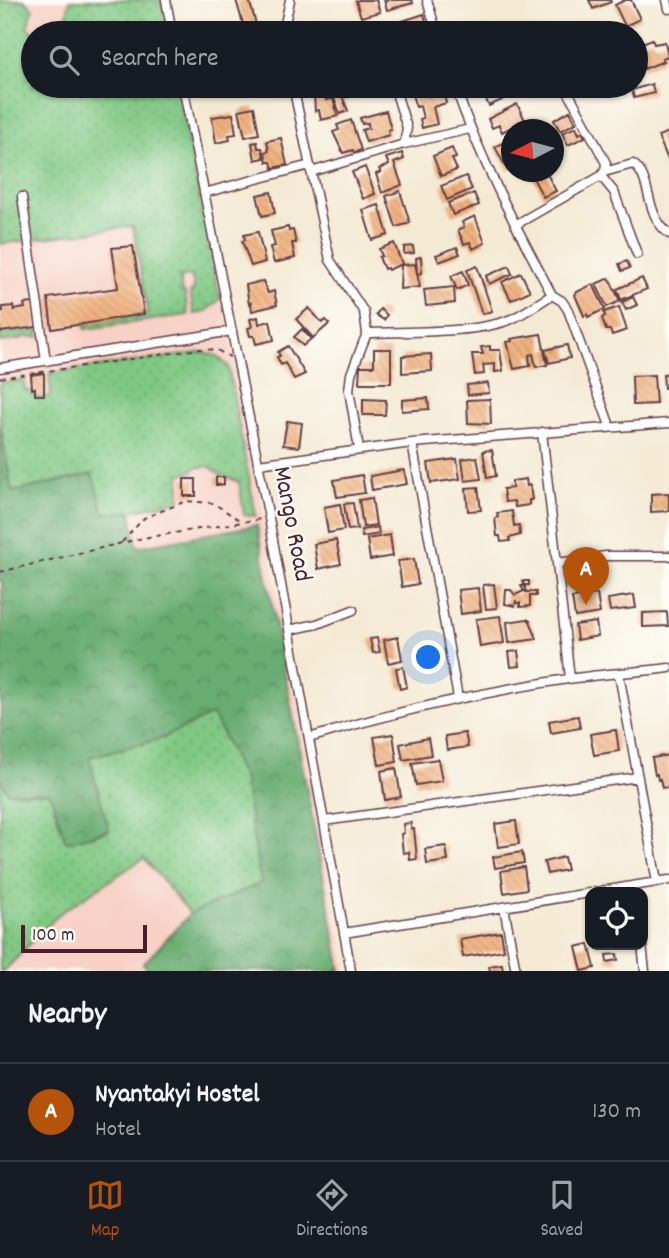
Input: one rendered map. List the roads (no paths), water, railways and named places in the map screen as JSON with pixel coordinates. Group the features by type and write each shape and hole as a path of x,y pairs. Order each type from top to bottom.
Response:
{"street":[{"path":"166,0 170,21"},
{"path":"286,21 290,0"},
{"path":"427,0 433,21"},
{"path":"667,0 669,9"},
{"name":"Mango Road","path":"185,98 269,518 351,971"},
{"path":"296,98 330,260 363,312 366,333 351,374 349,390 359,449"},
{"path":"398,98 407,128 404,144"},
{"path":"459,98 470,129 515,225 552,295 562,301 568,310 610,426"},
{"path":"571,98 606,163 603,174 614,192 637,254"},
{"path":"204,193 470,129"},
{"path":"515,225 603,174 633,164 640,169 654,218 669,234"},
{"path":"22,197 46,361"},
{"path":"366,333 456,329 498,323 510,320 552,295"},
{"path":"0,368 232,331"},
{"path":"258,464 412,443 669,423"},
{"path":"542,432 570,678"},
{"path":"412,443 458,698"},
{"path":"558,563 606,556 669,556"},
{"path":"289,630 317,624 353,610"},
{"path":"309,738 383,715 458,698 570,678 669,668"},
{"path":"619,674 657,882"},
{"path":"324,821 638,777"},
{"path":"641,887 669,880"},
{"path":"344,933 585,896"},
{"path":"505,907 516,971"},
{"path":"643,950 645,971"}],"place":[{"name":"Nyantakyi Hostel","path":"586,605"}]}
